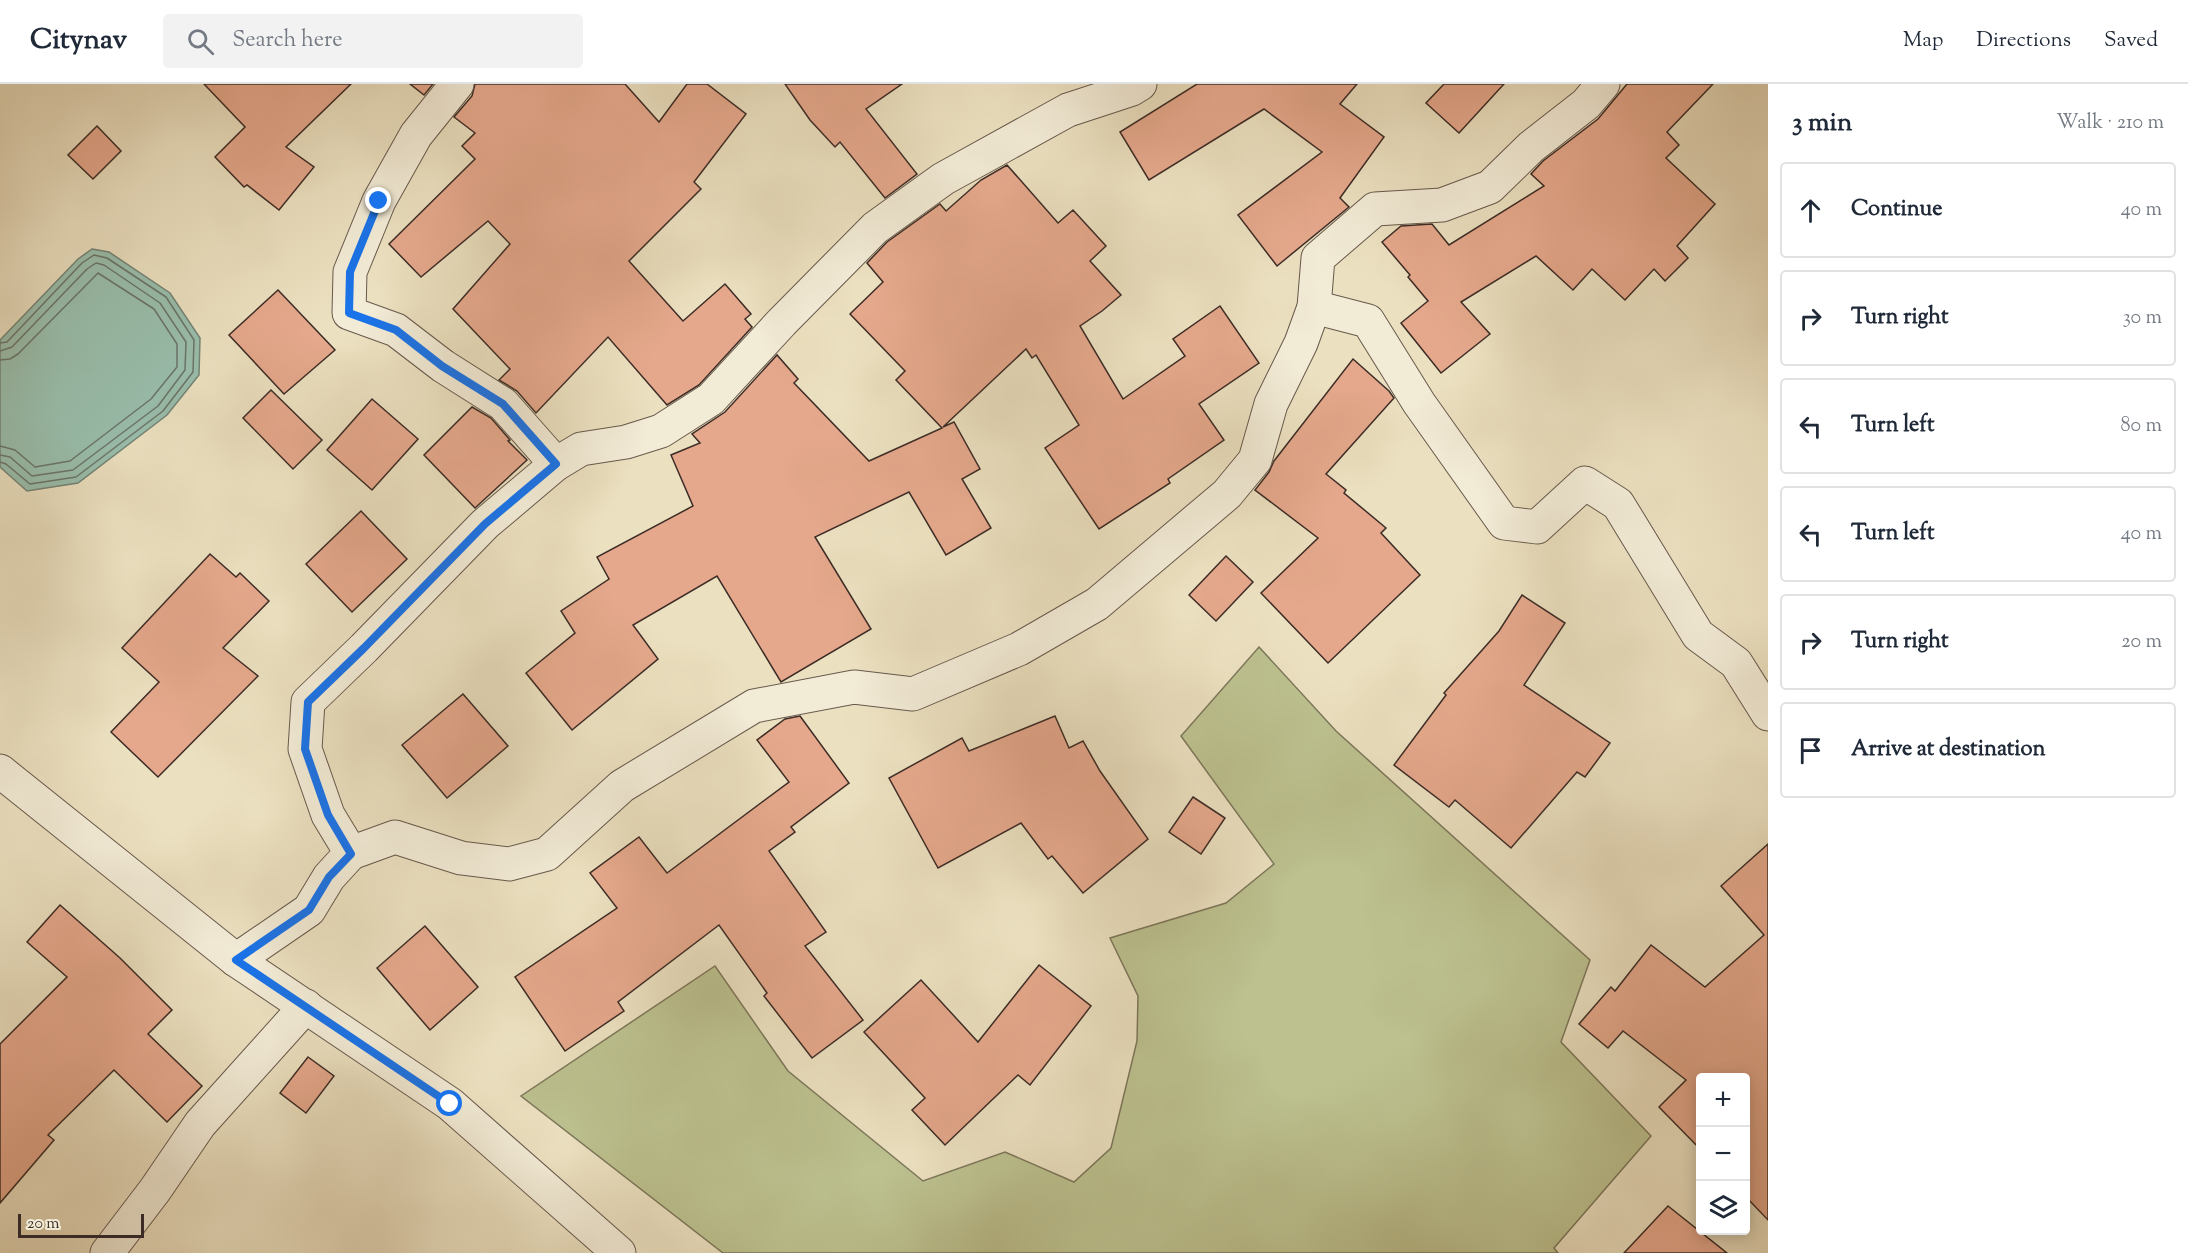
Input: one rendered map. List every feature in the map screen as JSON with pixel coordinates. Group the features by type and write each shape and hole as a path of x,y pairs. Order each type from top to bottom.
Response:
{"street":[{"path":"457,84 416,135 379,201 350,272 349,313 396,330 442,366 503,404 556,464"},
{"path":"351,854 328,815 305,749 308,702 485,524 556,464 581,449 626,442 661,431 711,399 782,322 875,228 943,179 1068,110 1132,89 1140,84"},
{"path":"236,960 309,910 329,877 351,854 395,837 461,858 509,864 547,854 622,786 754,706 854,687 913,694 1019,649 1097,604 1227,494 1256,460 1271,404 1301,343 1314,308 1318,258 1374,208 1442,205 1490,187 1548,133 1587,104 1603,84"},
{"path":"1314,308 1368,321 1419,403 1504,524 1537,527 1585,483 1618,504 1698,635 1736,663 1768,714"},
{"path":"0,771 236,960 450,1104 619,1253"},
{"path":"107,1253 155,1190 200,1124 306,1006"}],"shaded area":[{"path":"1259,647 1336,731 1590,960 1561,1042 1651,1136 1554,1248 1558,1253 723,1253 521,1096 715,966 788,1071 923,1181 1005,1152 1074,1182 1111,1148 1137,1041 1138,996 1110,938 1226,903 1274,864 1181,736"}],"water":[{"path":"92,249 109,252 170,293 200,338 199,375 167,415 78,483 27,491 0,467 0,340 78,259"}],"building":[{"path":"204,84 351,84 286,147 314,167 279,210 247,185 244,187 215,157 245,127"},
{"path":"410,84 433,84 424,95"},
{"path":"475,84 625,84 659,122 687,84 707,84 746,114 694,182 701,189 629,261 683,321 725,284 751,314 745,319 752,327 699,385 667,405 608,337 536,413 517,391 499,380 510,369 453,309 510,244 488,221 421,277 389,244 475,159 462,146 475,133 454,117 472,96"},
{"path":"785,84 902,84 866,109 917,174 885,198 840,142 835,147 810,120"},
{"path":"1197,84 1357,84 1340,104 1384,137 1340,198 1349,207 1277,266 1238,215 1322,152 1264,109 1149,180 1120,132"},
{"path":"1444,84 1504,84 1459,133 1426,103"},
{"path":"1627,84 1713,84 1667,132 1679,145 1666,158 1715,204 1677,246 1688,258 1665,281 1654,269 1625,300 1592,269 1573,290 1536,256 1461,302 1490,334 1441,373 1401,323 1428,301 1382,242 1401,226 1432,224 1449,245 1544,186 1531,174 1543,161 1598,119"},
{"path":"97,126 121,151 93,179 68,155"},
{"path":"1007,165 1058,223 1073,210 1106,246 1090,261 1121,295 1080,326 1123,399 1185,356 1173,339 1220,306 1259,363 1199,404 1224,440 1168,479 1170,483 1099,529 1045,448 1079,425 1036,355 1032,358 1026,349 943,427 954,422 980,469 962,479 991,528 946,555 909,492 815,537 871,629 781,682 717,576 633,625 658,659 572,730 526,673 575,633 561,611 609,579 597,557 693,506 671,455 700,443 692,434 725,412 777,355 798,379 794,383 869,461 942,428 896,380 905,371 850,314 883,282 867,263 887,242 940,204 946,211 981,180"},
{"path":"278,290 335,350 284,394 229,335"},
{"path":"1353,359 1394,398 1326,474 1346,490 1344,493 1386,528 1381,533 1420,575 1328,663 1261,593 1318,538 1255,490 1269,472 1274,461"},
{"path":"271,390 322,440 293,469 243,418"},
{"path":"372,399 418,439 372,490 327,450"},
{"path":"472,407 491,418 510,440 508,441 527,460 475,508 424,455"},
{"path":"361,511 407,559 352,612 306,564"},
{"path":"210,554 236,577 240,573 269,601 223,648 258,676 158,777 111,732 159,682 122,648"},
{"path":"1226,556 1253,582 1216,621 1189,595"},
{"path":"1522,595 1565,623 1524,685 1610,743 1585,777 1577,772 1511,848 1455,800 1449,807 1394,765 1446,695 1444,693 1499,631"},
{"path":"463,694 508,746 447,798 402,745"},
{"path":"800,716 849,783 791,827 795,832 769,851 826,932 805,946 863,1020 812,1058 764,996 767,993 719,925 618,1002 624,1011 565,1051 515,977 617,908 590,873 639,837 667,873 789,782 757,740 785,719"},
{"path":"1055,716 1069,748 1083,741 1100,771 1148,839 1083,893 1052,856 1048,859 1021,823 938,868 889,778 962,738 969,751"},
{"path":"1193,797 1225,818 1201,854 1169,832"},
{"path":"1768,844 1768,1220 1750,1201 1750,1073 1696,1073 1696,1145 1659,1107 1686,1080 1623,1031 1608,1048 1579,1024 1611,987 1615,991 1651,945 1705,987 1764,935 1721,886"},
{"path":"60,905 120,958 172,1010 148,1034 202,1086 167,1122 114,1070 48,1135 54,1140 0,1203 0,1044 67,977 27,942"},
{"path":"425,926 478,987 430,1030 377,968"},
{"path":"1039,965 1091,1006 1030,1085 1018,1075 945,1145 912,1110 925,1098 864,1032 921,980 978,1042"},
{"path":"308,1057 334,1076 306,1113 280,1093"},
{"path":"1668,1206 1696,1228 1696,1235 1704,1235 1727,1253 1624,1253"}],"route":[{"path":"379,201 350,272 349,313 396,330 442,366 503,404 556,464 485,524 308,702 305,749 328,815 351,854 329,877 309,910 236,960 450,1104"}]}
